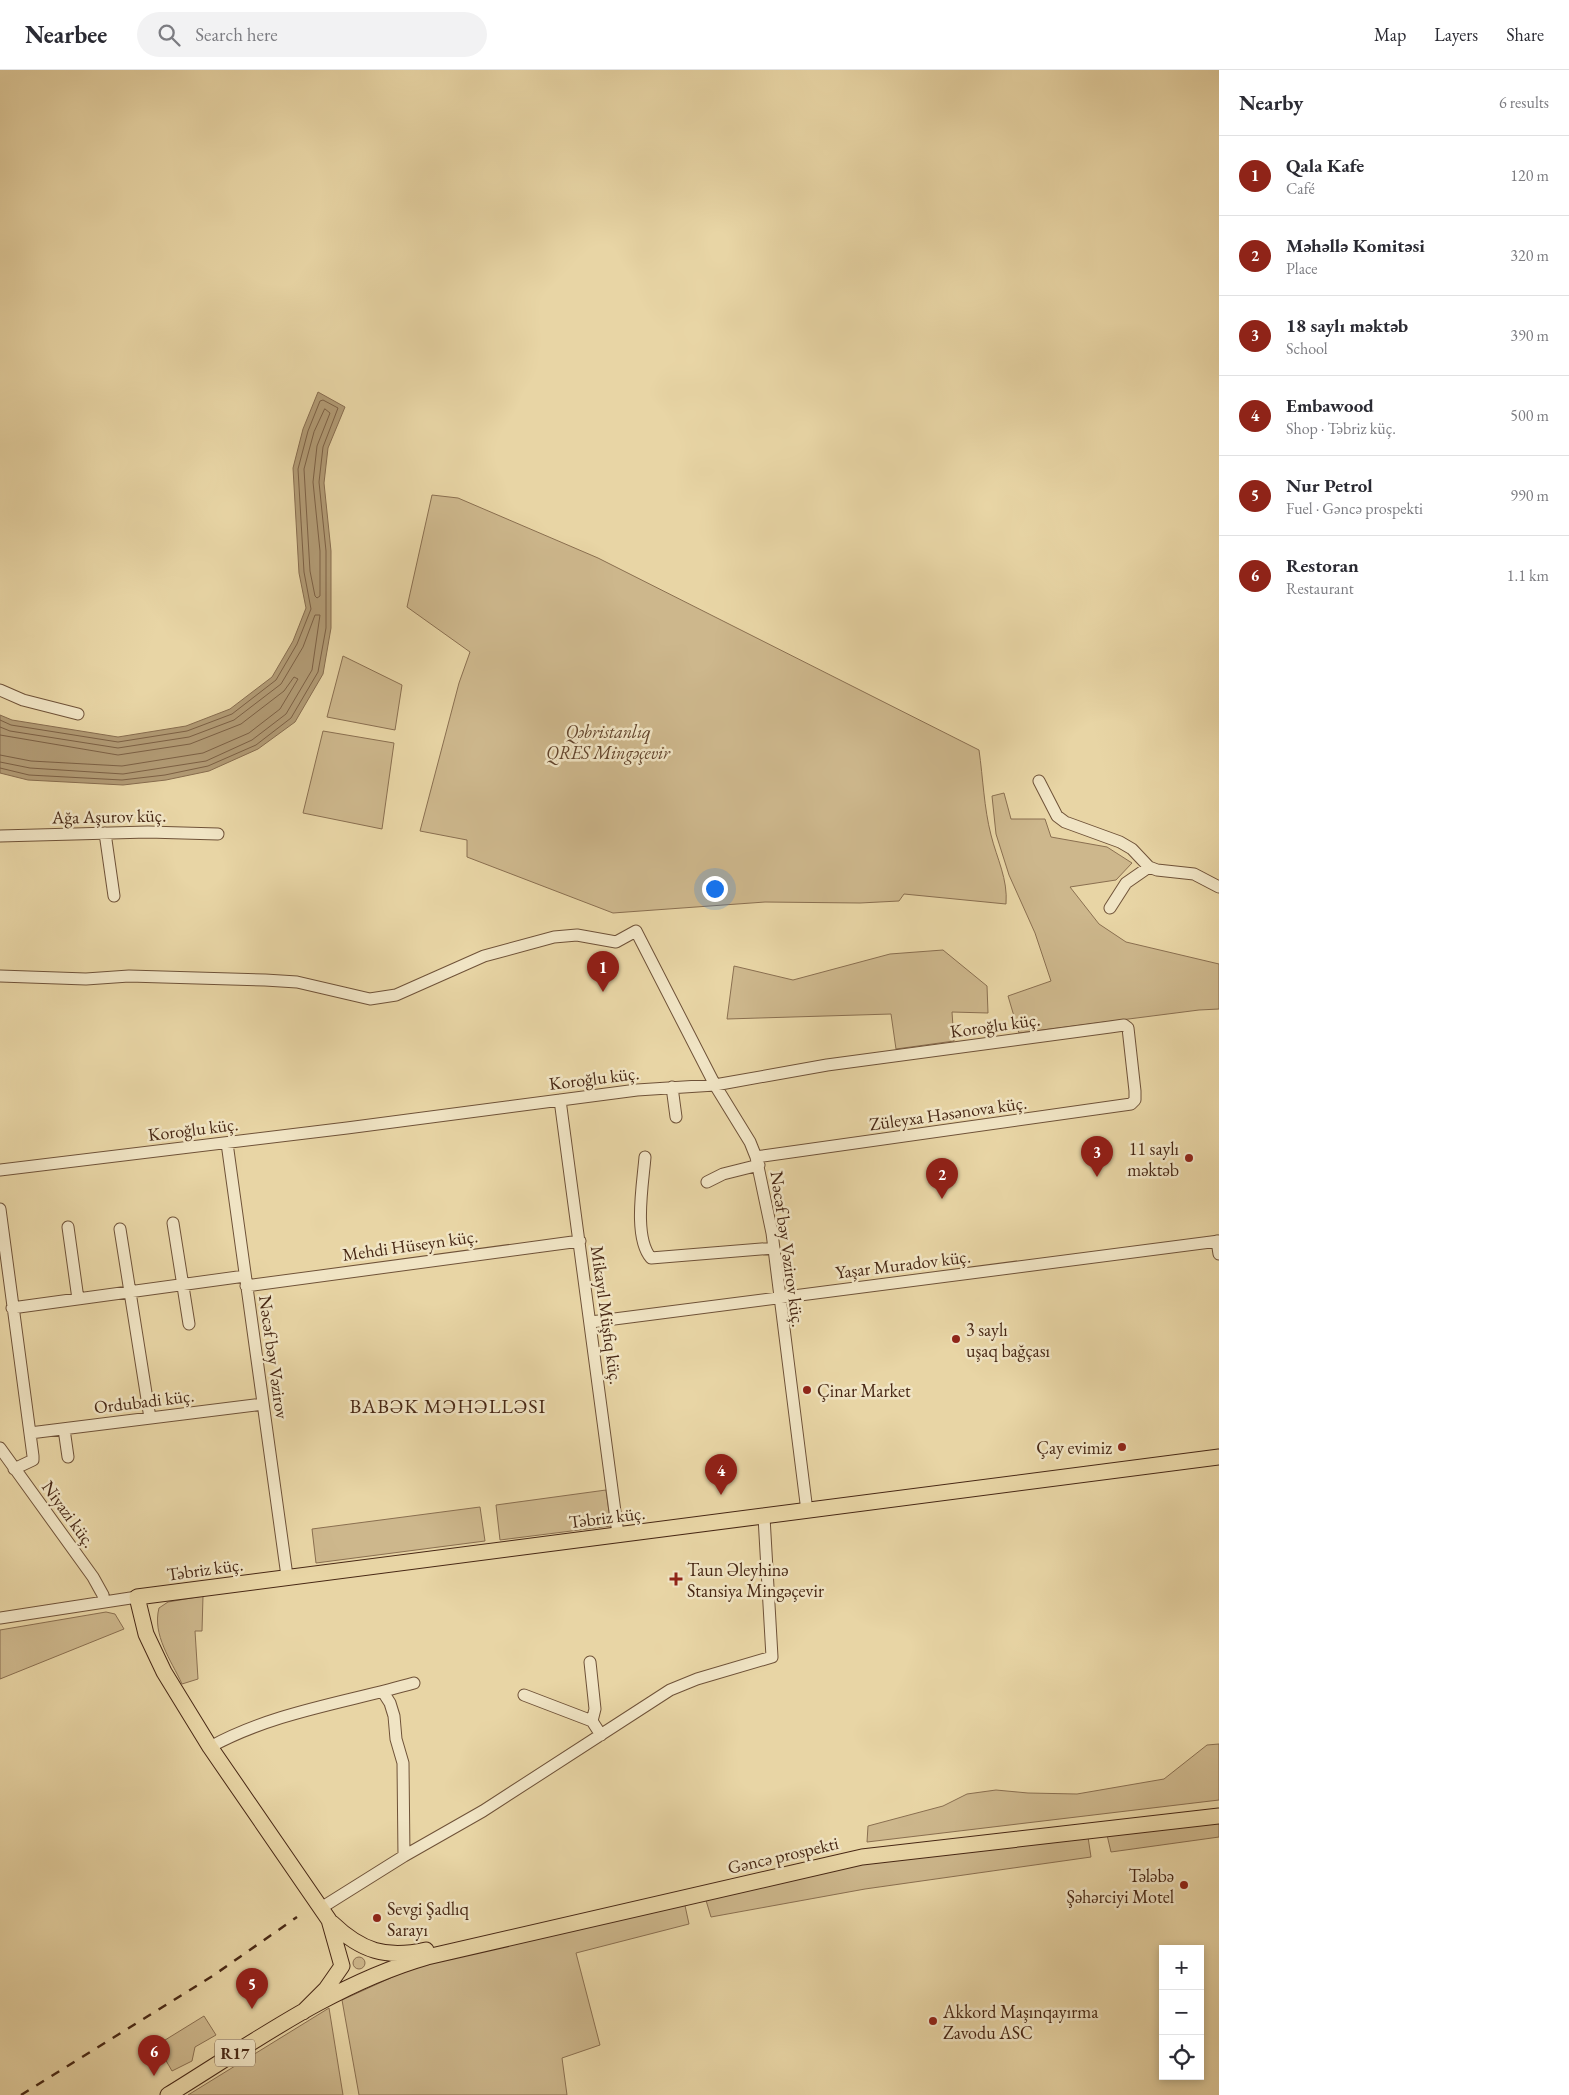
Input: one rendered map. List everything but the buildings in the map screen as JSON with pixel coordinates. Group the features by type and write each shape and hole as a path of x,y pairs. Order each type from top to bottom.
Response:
{"main road":[{"name":"Təbriz küç.","path":"137,1597 287,1576 764,1517 1219,1457"},
{"path":"137,1597 146,1634 157,1658 175,1692 210,1747 325,1914 348,1937 368,1950 374,1958 376,1968 366,1980 355,1981 350,1979 342,1966 325,1914"},
{"name":"Gəncə prospekti","path":"368,1950 384,1953 422,1950 844,1852 1219,1806"},
{"name":"Gəncə prospekti","path":"303,2012 399,1965 427,1957 854,1858 1219,1816"},
{"path":"303,2012 326,1989 342,1966 344,1956 352,1949 368,1950"},
{"name":"R17","path":"168,2095 303,2012"}],"street":[{"path":"0,690 23,700 78,714"},
{"path":"1039,781 1057,816 1065,822 1120,842 1132,849 1149,867 1157,870 1194,874 1219,887"},
{"name":"Ağa Aşurov küç.","path":"0,836 148,832 218,834"},
{"path":"104,833 114,896"},
{"path":"1110,908 1126,883 1149,867"},
{"name":"Nəcəf bəy Vəzirov küç.","path":"0,976 86,979 129,976 265,980 297,982 355,996 382,999 396,995 484,956 554,937 578,935 616,942 636,931 715,1085 750,1142 757,1161 774,1248 807,1511"},
{"name":"Koroğlu küç.","path":"0,1170 560,1100 672,1087 715,1085 827,1065 1124,1025 1128,1028 1135,1091"},
{"path":"672,1087 676,1117"},
{"name":"Züleyxa Həsənova küç.","path":"757,1161 1131,1104 1135,1100 1135,1091"},
{"name":"Mikayıl Müşfiq küç.","path":"560,1100 618,1534"},
{"name":"Nəcəf bəy Vəzirov","path":"227,1143 287,1576"},
{"path":"645,1157 641,1223 644,1244 651,1258 774,1248"},
{"path":"707,1182 757,1161"},
{"path":"0,1209 32,1460 14,1469"},
{"path":"173,1223 189,1324"},
{"path":"68,1228 78,1299"},
{"path":"120,1229 150,1418"},
{"name":"Mehdi Hüseyn küç.","path":"12,1308 182,1284 245,1281 580,1241"},
{"path":"1218,1241 1219,1254"},
{"name":"Yaşar Muradov küç.","path":"590,1322 1218,1241"},
{"name":"Ordubadi küç.","path":"30,1433 263,1404"},
{"path":"64,1429 68,1456"},
{"name":"Niyazi küç.","path":"0,1448 94,1577 104,1602"},
{"path":"325,1914 404,1856 483,1811 670,1690 697,1679 772,1657 764,1517"},
{"name":"Təbriz küç.","path":"0,1618 137,1597"},
{"path":"590,1662 595,1709 592,1721"},
{"path":"210,1747 236,1733 267,1720 414,1683"},
{"path":"383,1692 392,1709 396,1739 403,1763 404,1856"},
{"path":"524,1695 592,1721 601,1735"}],"green space":[{"name":"Qəbristanlıq QRES Mingəçevir","path":"432,495 458,498 598,558 979,750 987,814 991,835 1004,878 1006,904 904,894 899,901 860,903 765,902 613,913 467,857 467,840 420,831 459,683 470,652 407,607"},
{"path":"343,656 402,685 395,730 327,717"},
{"path":"323,731 394,743 382,829 303,813"},
{"path":"1004,793 1011,819 1045,819 1051,837 1107,847 1132,863 1116,880 1070,887 1099,924 1126,942 1219,964 1219,1009 1019,1033 1008,996 1051,981 1035,933 1009,875 996,834 992,796"},
{"path":"943,950 987,986 988,1013 952,1012 954,1041 896,1049 891,1014 727,1019 734,966 793,980 890,954"},
{"path":"606,1490 611,1526 500,1540 496,1505"},
{"path":"480,1507 485,1541 316,1563 312,1529"},
{"path":"203,1596 202,1631 195,1631 198,1679 182,1684 160,1638 158,1628 159,1608 168,1602"},
{"path":"106,1612 115,1614 124,1629 0,1679 0,1630"},
{"path":"1219,1744 1219,1800 867,1842 868,1826 943,1806 967,1794 996,1790 1077,1794 1164,1779 1207,1745"},
{"path":"1219,1822 1219,1837 1111,1852 1107,1835"},
{"path":"1088,1837 1091,1857 865,1889 711,1917 705,1897 860,1864"},
{"path":"684,1901 689,1924 576,1953 600,2045 562,2058 567,2095 359,2095 342,2000 430,1960"},
{"path":"357,1957 361,1957 365,1963 361,1969 357,1969 353,1965 353,1961"},
{"path":"329,2008 343,2095 188,2095"},
{"path":"204,2016 216,2035 195,2047 192,2061 172,2071 157,2045"}],"water":[{"path":"318,392 345,407 328,448 324,483 331,551 331,628 323,674 295,722 258,749 209,771 166,780 123,785 28,780 0,773 0,715 12,720 118,737 186,726 230,709 272,677 293,641 306,608 299,573 293,468 303,429"}],"railway":[{"path":"21,2095 214,1975 297,1917"}],"place":[{"name":"Qala Kafe","path":"603,992"},
{"name":"11 saylı məktəb","path":"1189,1158"},
{"name":"18 saylı məktəb","path":"1097,1177"},
{"name":"Məhəllə Komitəsi","path":"942,1199"},
{"name":"3 saylı uşaq bağçası","path":"956,1339"},
{"name":"Çinar Market","path":"807,1390"},
{"name":"Çay evimiz","path":"1122,1447"},
{"name":"Embawood","path":"721,1495"},
{"name":"Taun Əleyhinə Stansiya Mingəçevir","path":"676,1579"},
{"name":"Tələbə Şəhərciyi Motel","path":"1184,1885"},
{"name":"Sevgi Şadlıq Sarayı","path":"377,1918"},
{"name":"Nur Petrol","path":"252,2009"},
{"name":"Akkord Maşınqayırma Zavodu ASC","path":"933,2021"},
{"name":"Restoran","path":"154,2076"}],"district":[{"name":"BABƏK MƏHƏLLƏSI","path":"448,1406"}]}
